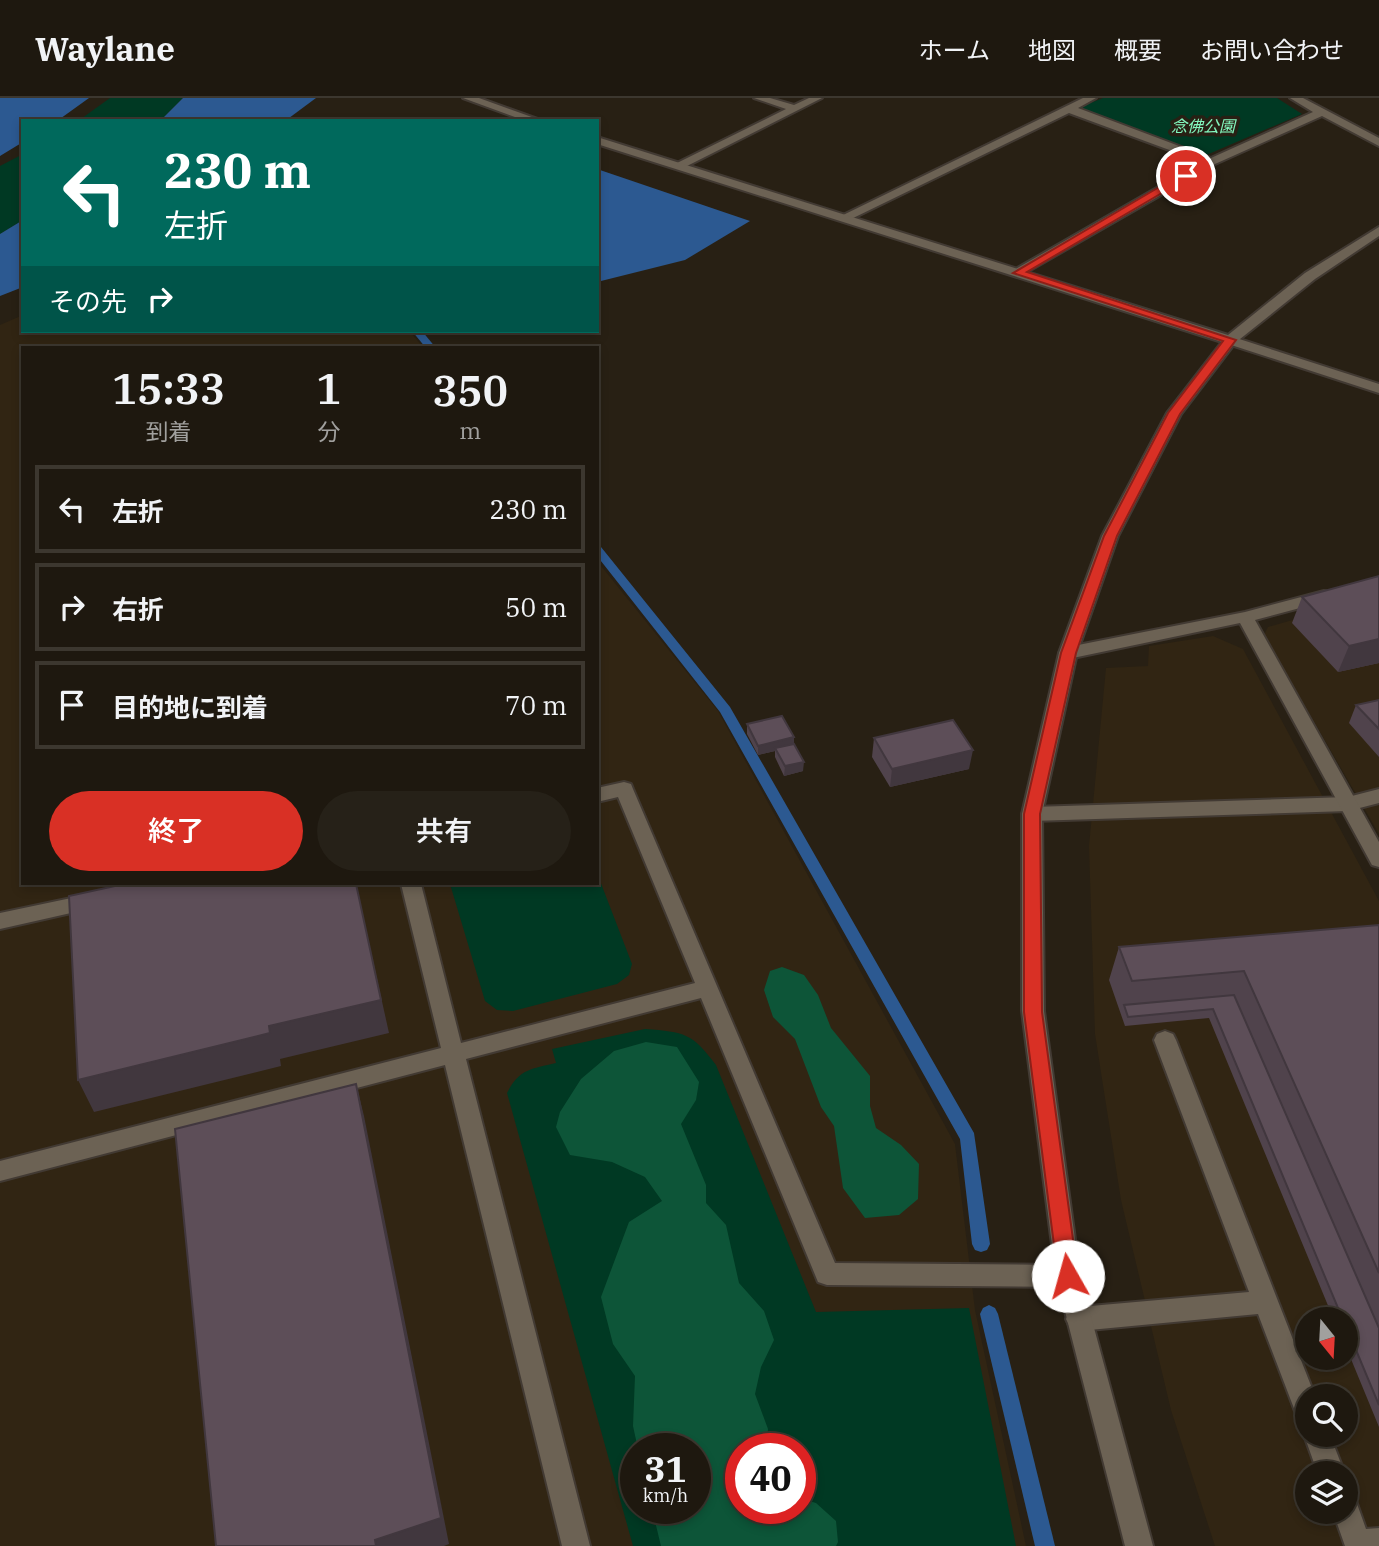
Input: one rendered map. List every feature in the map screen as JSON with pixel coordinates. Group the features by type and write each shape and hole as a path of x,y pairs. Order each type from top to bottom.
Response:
{"street":[{"path":"468,98 532,119"},
{"path":"759,98 793,108"},
{"path":"679,166 817,98"},
{"path":"843,218 1091,98"},
{"path":"1296,98 1379,143"},
{"path":"1067,108 1210,162"},
{"path":"1018,273 1210,162 1322,112"},
{"path":"599,141 1379,389"},
{"path":"1139,1546 1068,1276 1033,1012 1032,814 1068,653 1110,536 1174,413 1230,340 1310,276 1379,231"},
{"path":"1068,653 1245,617 1339,592"},
{"path":"1245,617 1379,860"},
{"path":"599,795 624,789 827,1275 1068,1276"},
{"path":"1032,814 1348,804 1379,796"},
{"path":"411,885 576,1546"},
{"path":"0,921 108,898"},
{"path":"0,1171 707,989"},
{"path":"1165,1040 1297,1384"},
{"path":"1079,1320 1266,1302"},
{"path":"1351,1524 1358,1544 1379,1542"}],"shaded area":[{"path":"21,316 21,333 411,333 422,346 21,346 21,885 599,885 599,563 718,711 955,1144 975,1310 1026,1546 0,1546 0,325"},
{"path":"1379,595 1379,834 1264,635 1268,627"},
{"path":"1213,636 1243,649 1379,901 1379,1546 1215,1546 1171,1410 1121,1200 1095,1034 1089,846 1106,668 1148,666 1149,646"}],"green space":[{"path":"110,98 183,98 162,119 81,119"},
{"name":"念佛公園","path":"1103,98 1277,98 1302,114 1204,156 1078,108"},
{"path":"21,155 21,221 0,234 0,166"},
{"path":"599,878 632,964 629,975 617,984 513,1011 497,1010 485,1001 450,885 599,885"},
{"path":"782,967 804,975 818,995 831,1028 870,1076 870,1106 876,1128 901,1145 919,1164 918,1199 899,1215 865,1218 843,1188 834,1126 821,1107 795,1039 773,1017 764,990 770,971"},
{"path":"645,1029 679,1033 694,1040 716,1065 816,1312 969,1308 1016,1546 633,1546 627,1524 711,1524 711,1433 620,1433 620,1499 507,1093 521,1075 556,1063 552,1049"},
{"path":"646,1042 677,1047 699,1082 696,1100 681,1124 706,1185 706,1203 726,1225 739,1283 764,1311 774,1340 761,1367 755,1394 768,1433 725,1433 725,1524 816,1524 816,1503 836,1521 836,1546 661,1546 656,1524 711,1524 711,1433 635,1433 635,1376 613,1344 601,1297 629,1222 662,1201 645,1177 612,1162 570,1155 556,1127 560,1112 581,1079 614,1051"}],"water":[{"path":"0,98 89,98 60,119 21,119 21,143 0,156"},
{"path":"183,98 316,98 288,119 162,119"},
{"path":"599,170 750,221 685,260 599,282"},
{"path":"21,221 21,288 0,296 0,234"}],"building":[{"path":"1379,576 1379,639 1349,646 1302,597"},
{"path":"1379,700 1379,729 1356,705"},
{"path":"782,716 794,737 758,746 747,724"},
{"path":"953,720 973,750 892,769 874,738"},
{"path":"794,744 804,762 785,766 775,748"},
{"path":"119,885 356,885 381,1000 269,1026 270,1033 78,1080 69,896"},
{"path":"1379,925 1379,1273 1244,971 1132,981 1119,947"},
{"path":"1234,995 1379,1328 1379,1405 1358,1355 1358,1307 1338,1307 1213,1009 1128,1017 1124,1005"},
{"path":"356,1084 441,1518 375,1540 376,1546 216,1546 175,1129"}],"waterway":[{"path":"419,333 429,346"},
{"path":"599,552 725,710 968,1138 981,1244"},
{"path":"989,1314 1045,1546"}],"route":[{"path":"1068,1276 1033,1012 1032,814 1068,653 1110,536 1174,413 1230,340 1018,273 1186,176"}]}
